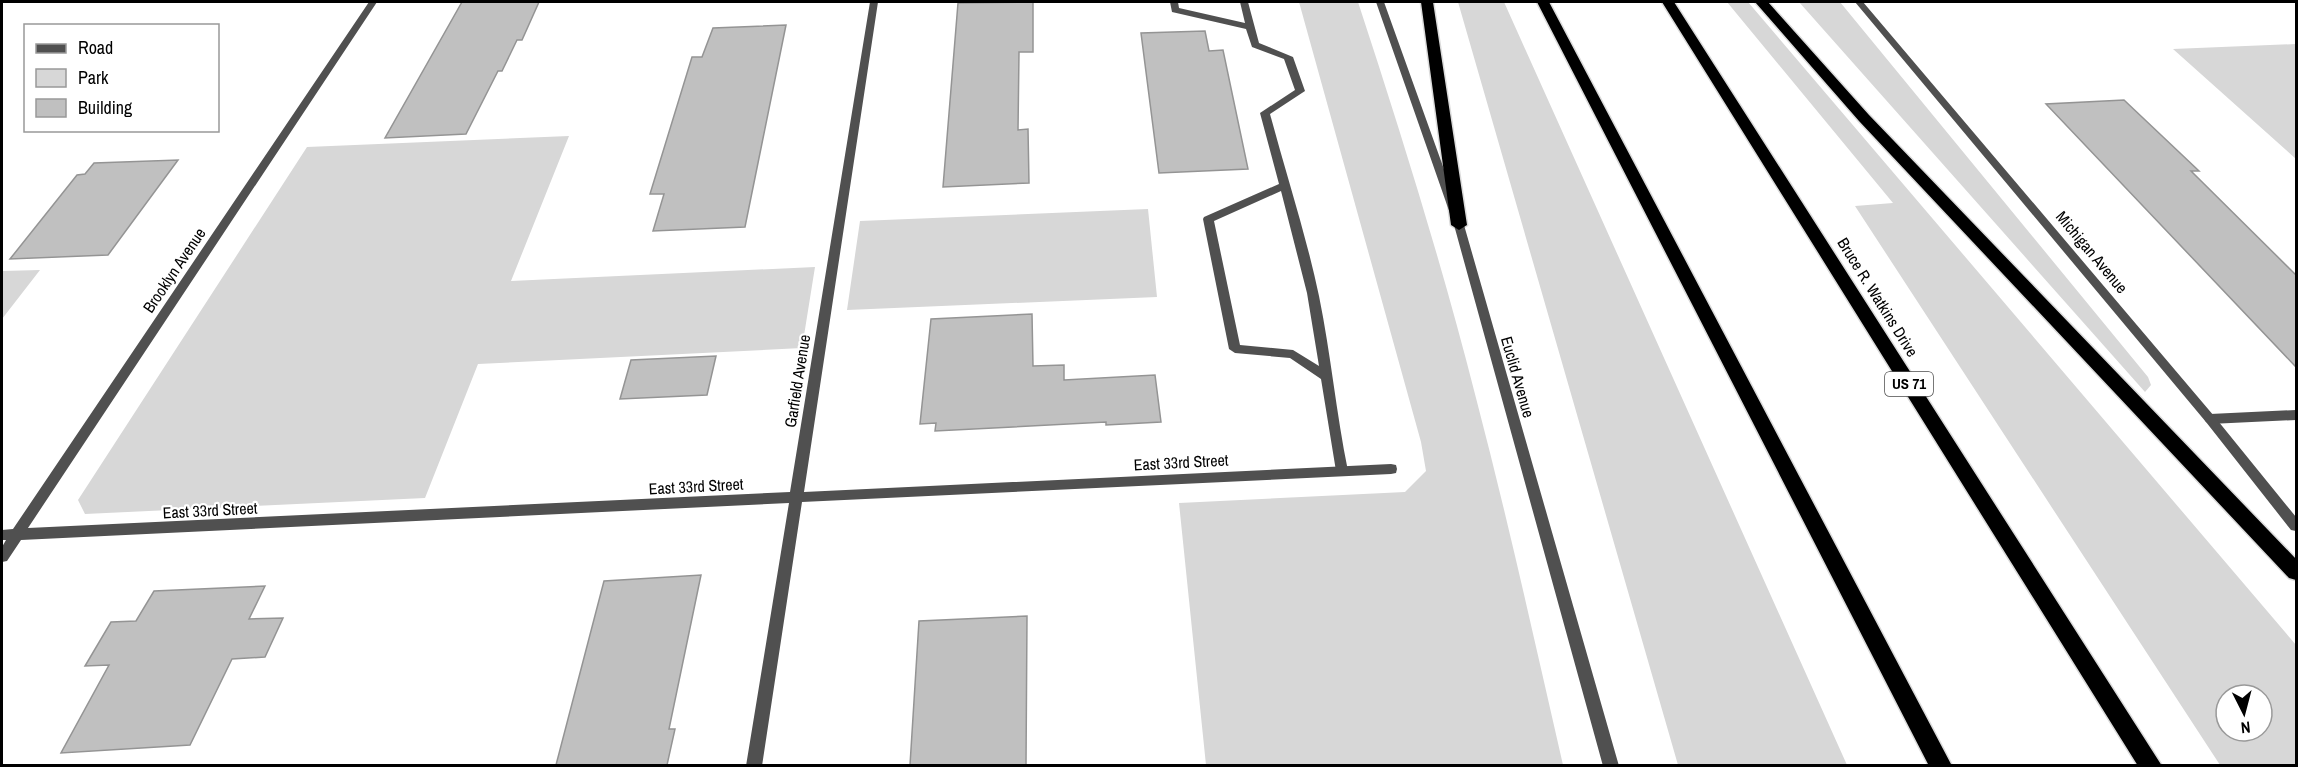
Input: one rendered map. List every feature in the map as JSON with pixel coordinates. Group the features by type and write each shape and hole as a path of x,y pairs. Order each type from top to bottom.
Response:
{"highway":[{"path":"1427,2 1459,225"},
{"path":"1543,2 1941,765"},
{"name":"Bruce R. Watkins Drive","path":"1668,2 2151,765"},
{"path":"1761,2 1864,118 2296,572"}],"street":[{"name":"Brooklyn Avenue","path":"2,557 373,2"},
{"name":"Garfield Avenue","path":"754,765 874,2"},
{"path":"1174,2 1175,10 1249,27"},
{"path":"1244,2 1255,45 1288,57 1300,91 1265,113 1307,268 1328,378 1333,427 1342,471"},
{"name":"Euclid Avenue","path":"1380,2 1459,225 1611,765"},
{"name":"Michigan Avenue","path":"1859,2 2210,419 2296,526"},
{"path":"1283,186 1208,219 1235,350 1293,354 1328,378"},
{"path":"2210,419 2296,415"},
{"name":"East 33rd Street","path":"2,535 1392,469"}],"green space":[{"path":"1299,2 1358,2 1390,100 1463,348 1488,444 1563,765 1206,765 1179,503 1405,492 1426,471 1421,442"},
{"path":"1458,2 1504,2 1847,765 1678,765"},
{"path":"1727,2 1748,2 2296,645 2296,765 2220,765 1855,206 1893,203"},
{"path":"1799,2 1840,2 2148,377 2151,385 2145,392"},
{"path":"2296,44 2296,159 2173,49"},
{"path":"569,136 511,281 815,267 802,348 478,364 425,498 85,514 78,500 307,147"},
{"path":"1148,209 1157,297 847,310 860,221"},
{"path":"40,270 2,319 2,271"}],"building":[{"path":"462,2 539,2 522,40 517,40 502,71 498,71 466,134 385,138"},
{"path":"1033,2 1033,52 1019,52 1018,130 1028,129 1029,183 943,187 958,3"},
{"path":"786,25 745,227 653,231 664,194 650,194 692,57 702,57 713,28"},
{"path":"1205,31 1209,51 1223,50 1248,169 1159,173 1141,33"},
{"path":"2124,100 2199,171 2191,171 2296,275 2296,367 2046,104"},
{"path":"178,160 108,255 10,259 77,175 85,174 94,163"},
{"path":"1032,314 1033,366 1064,365 1064,380 1155,375 1161,422 1106,425 1106,422 935,431 936,423 920,424 931,319"},
{"path":"716,356 707,395 620,399 631,360"},
{"path":"701,575 669,729 675,729 667,765 556,765 604,581"},
{"path":"265,586 249,619 283,618 265,657 232,659 190,745 61,753 109,665 85,666 111,622 136,621 154,591"},
{"path":"1027,616 1026,765 910,765 919,621"}]}
